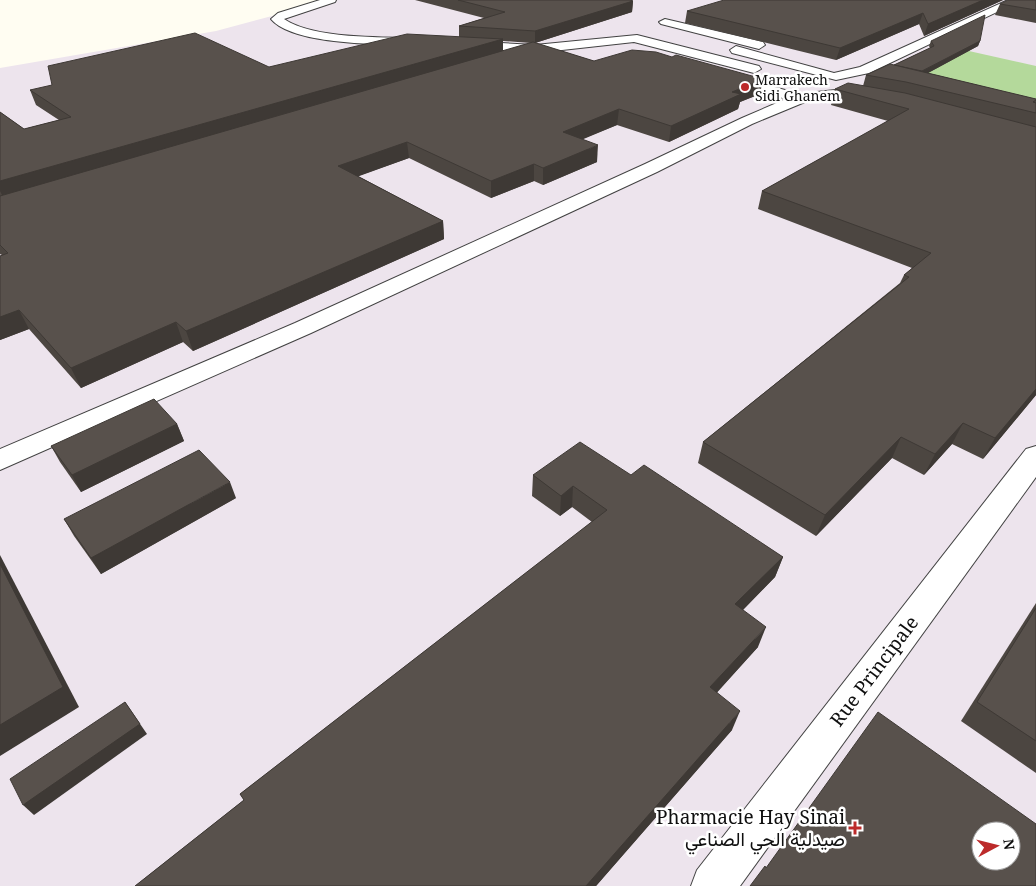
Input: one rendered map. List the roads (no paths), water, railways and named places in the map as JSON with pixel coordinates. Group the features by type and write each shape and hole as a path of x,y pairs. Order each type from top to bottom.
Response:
{"street":[{"path":"331,0 282,15 277,19 292,28 311,34 430,43"},
{"path":"458,45 535,49 659,38 664,34 661,22 828,75 861,79 1017,0"},
{"path":"580,44 616,31 639,40 768,73"},
{"path":"639,40 664,60"},
{"path":"563,46 571,54 599,56"},
{"path":"488,63 535,49"},
{"path":"714,74 804,95 850,94"},
{"path":"804,95 808,80 816,76 828,75"},
{"path":"0,460 303,328 651,168 804,95"},
{"name":"Rue Principale","path":"712,886 1036,456"}],"place":[{"name":"Marrakech Sidi Ghanem","path":"745,87"},
{"name":"Pharmacie Hay Sinai صيدلية الحي الصناعي","path":"855,828"}]}
